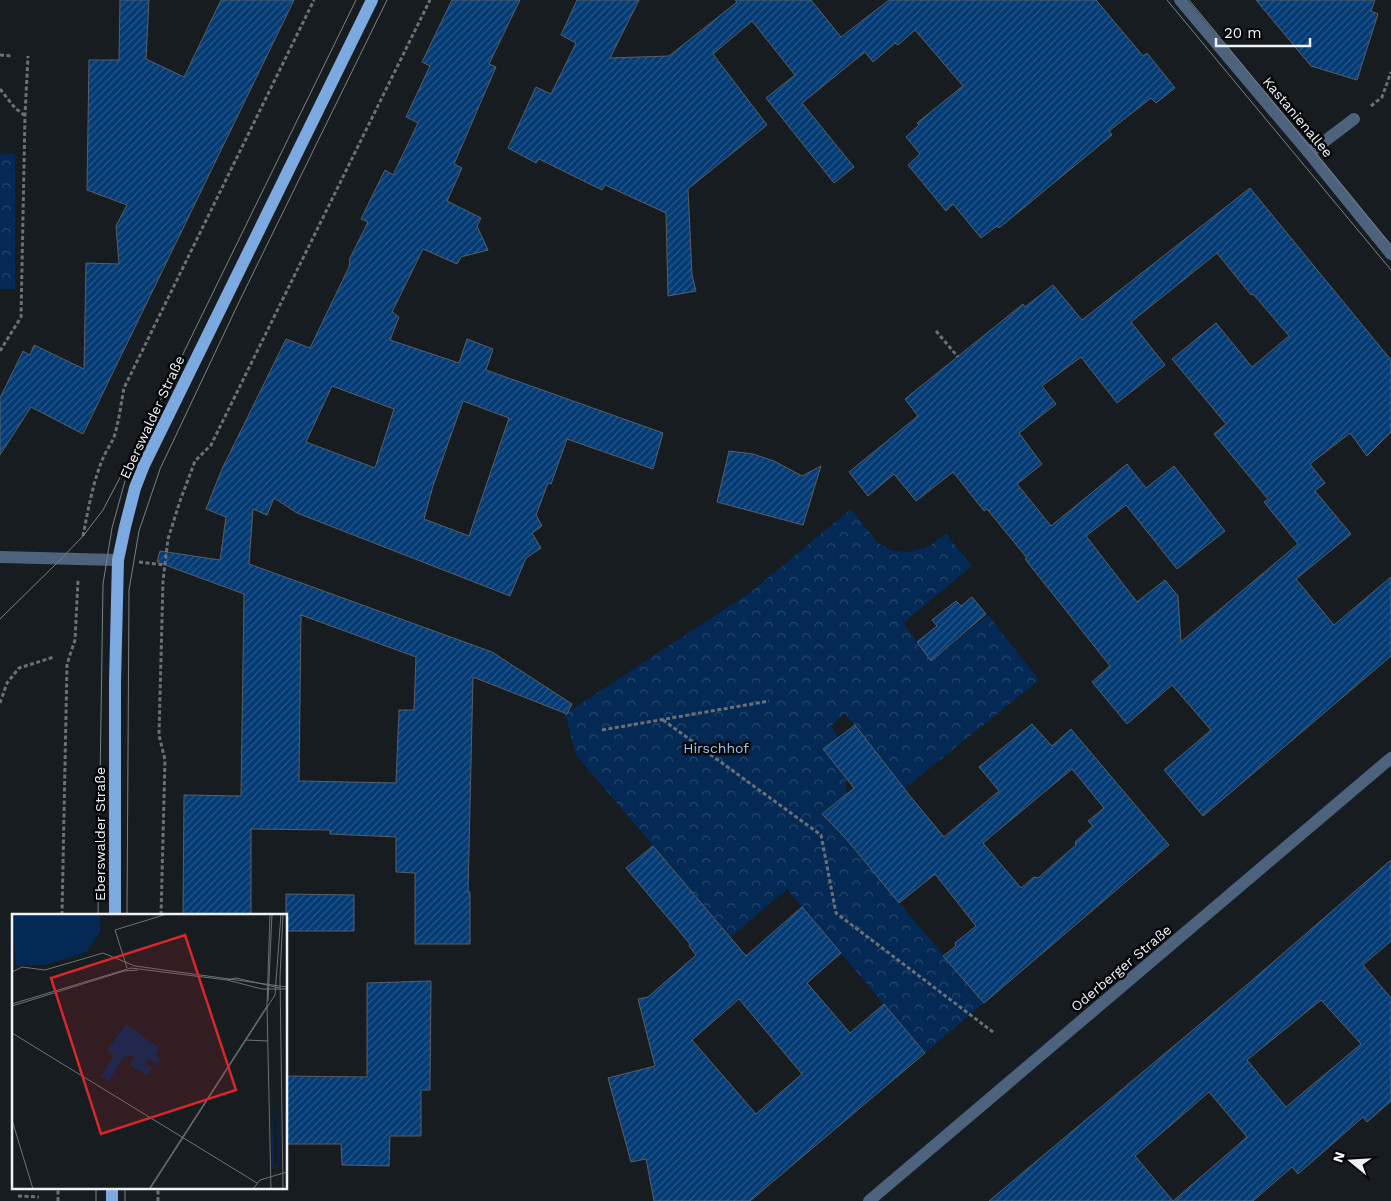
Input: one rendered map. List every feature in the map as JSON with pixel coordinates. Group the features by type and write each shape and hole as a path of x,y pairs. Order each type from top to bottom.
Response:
{"main road":[{"name":"Eberswalder Straße","path":"114,914 115,682 118,560 135,488 144,465 372,0"},
{"path":"112,1188 112,1201"}],"street":[{"name":"Kastanienallee","path":"1180,0 1391,254"},
{"path":"1309,153 1354,119"},
{"path":"0,558 118,560"},
{"name":"Oderberger Straße","path":"869,1201 1391,758"}],"path":[{"path":"62,914 66,664 75,640 75,610 80,559 90,500 103,458 113,439 119,420 124,388 314,0"},
{"path":"161,914 165,760 159,735 161,636 163,581 171,529 195,461 211,445 430,0"},
{"path":"0,55 12,56"},
{"path":"0,352 2,345 21,317 28,56"},
{"path":"1354,119 1382,97 1391,72"},
{"path":"0,89 15,108 25,115"},
{"path":"936,331 958,357"},
{"path":"0,703 7,683 19,668 54,657"},
{"path":"602,730 769,701"},
{"path":"663,720 821,835 836,913 993,1032"},
{"path":"58,1188 58,1201"},
{"path":"158,1188 158,1201"},
{"path":"18,1196 39,1197"}],"green space":[{"path":"0,154 15,154 15,289 0,289"},
{"name":"Hirschhof","path":"851,509 878,543 893,551 908,552 928,547 946,534 972,566 903,623 931,661 988,615 1039,680 904,789 845,713 831,726 839,741 844,759 846,794 825,811 824,817 845,839 984,1003 925,1053 787,889 731,937 576,755 565,714 751,592"}],"building":[{"path":"120,0 149,0 146,59 184,77 221,0 294,0 83,434 31,407 0,455 0,398 23,351 30,355 34,345 84,369 86,263 119,264 116,226 127,205 87,190 89,60 119,60"},
{"path":"452,0 520,0 489,64 496,67 454,164 462,168 447,201 481,218 477,226 488,250 461,257 457,264 423,249 392,312 399,317 390,340 459,363 467,339 493,349 486,370 663,433 653,469 567,439 551,484 548,483 536,515 542,526 532,533 541,548 526,558 510,596 297,513 274,498 267,515 253,509 249,564 492,652 572,704 567,714 473,677 468,892 470,892 470,944 415,944 415,873 396,872 396,837 330,834 330,830 251,829 251,914 183,914 184,795 241,796 244,594 157,562 160,551 220,560 226,517 206,509 222,469 286,339 310,348 349,267 349,260 368,222 361,219 385,170 393,175 418,123 406,117 430,66 422,62","holes":["332,386 394,409 375,468 306,442","463,401 509,418 469,536 424,519 433,486","301,615 416,657 414,710 399,710 396,783 299,781"]},
{"path":"577,0 639,0 610,58 669,56 737,2 735,0 811,0 841,37 889,0 1096,0 1143,56 1147,53 1175,88 1156,103 1151,98 1109,131 1112,135 999,228 997,226 981,238 953,204 946,211 908,165 920,154 906,137 919,125 917,123 963,86 915,30 898,45 895,43 873,62 865,52 802,103 854,167 834,183 766,98 795,75 752,21 713,54 767,125 688,189 692,275 696,291 668,296 666,213 605,185 602,190 539,159 536,163 508,148 536,87 551,94 576,43 561,35"},
{"path":"1256,0 1375,0 1371,11 1378,14 1357,80 1311,66"},
{"path":"1250,188 1391,360 1391,432 1367,456 1350,433 1310,464 1325,483 1315,491 1351,534 1296,579 1334,625 1391,577 1391,656 1203,816 1164,770 1211,730 1172,685 1127,724 1092,682 1110,666 1025,559 1027,558 987,509 984,511 953,472 916,501 894,474 868,496 849,472 918,416 905,399 1023,304 1025,307 1053,285 1082,320","holes":["1217,253 1251,295 1253,294 1289,336 1252,367 1216,323 1172,359 1226,424 1214,434 1268,499 1264,502 1298,544 1181,642 1178,596 1165,580 1137,602 1086,536 1126,505 1177,569 1225,531 1174,466 1146,488 1127,464 1051,526 1017,484 1042,464 1019,433 1056,404 1042,386 1081,357 1117,403 1165,365 1131,322"]},
{"path":"729,451 753,454 774,461 802,476 821,466 803,525 717,502"},
{"path":"972,597 986,614 931,661 917,642 937,626 932,620 956,601 961,606"},
{"path":"1032,724 1052,746 1071,729 1169,845 984,1003 943,956 956,946 955,943 976,926 935,874 899,903 847,840 822,814 854,788 823,749 855,725 944,837 999,791 979,767","holes":["1072,769 1104,808 1088,821 1093,826 1075,842 1076,845 1038,878 1034,877 1021,888 983,843"]},
{"path":"653,846 746,956 802,907 841,953 807,983 850,1033 884,1004 925,1053 750,1201 654,1201 646,1159 631,1162 608,1078 655,1066 638,999 648,997 696,955 689,946 690,944 626,868","holes":["739,999 802,1074 756,1114 692,1040"]},
{"path":"1391,860 1391,941 1363,965 1391,998 1391,1101 1367,1122 1363,1117 1298,1174 1292,1167 1253,1201 1173,1201 989,1201 1249,983","holes":["1321,1000 1361,1044 1286,1107 1247,1060","1209,1092 1247,1137 1173,1201 1135,1156"]},
{"path":"286,894 354,895 354,931 288,931 288,914 286,914"},
{"path":"431,981 430,1090 421,1090 421,1136 390,1136 389,1166 342,1165 341,1144 288,1144 288,1076 367,1077 367,983"}],"tram line":[{"path":"0,619 83,536 103,510 159,403 356,0"},
{"path":"127,914 129,590 139,531 160,469 239,302 387,0"},
{"path":"1167,0 1391,270"},
{"path":"1189,0 1391,245"},
{"path":"98,914 103,584 112,528 125,481"},
{"path":"96,1188 96,1201"},
{"path":"125,1188 125,1201"}]}
